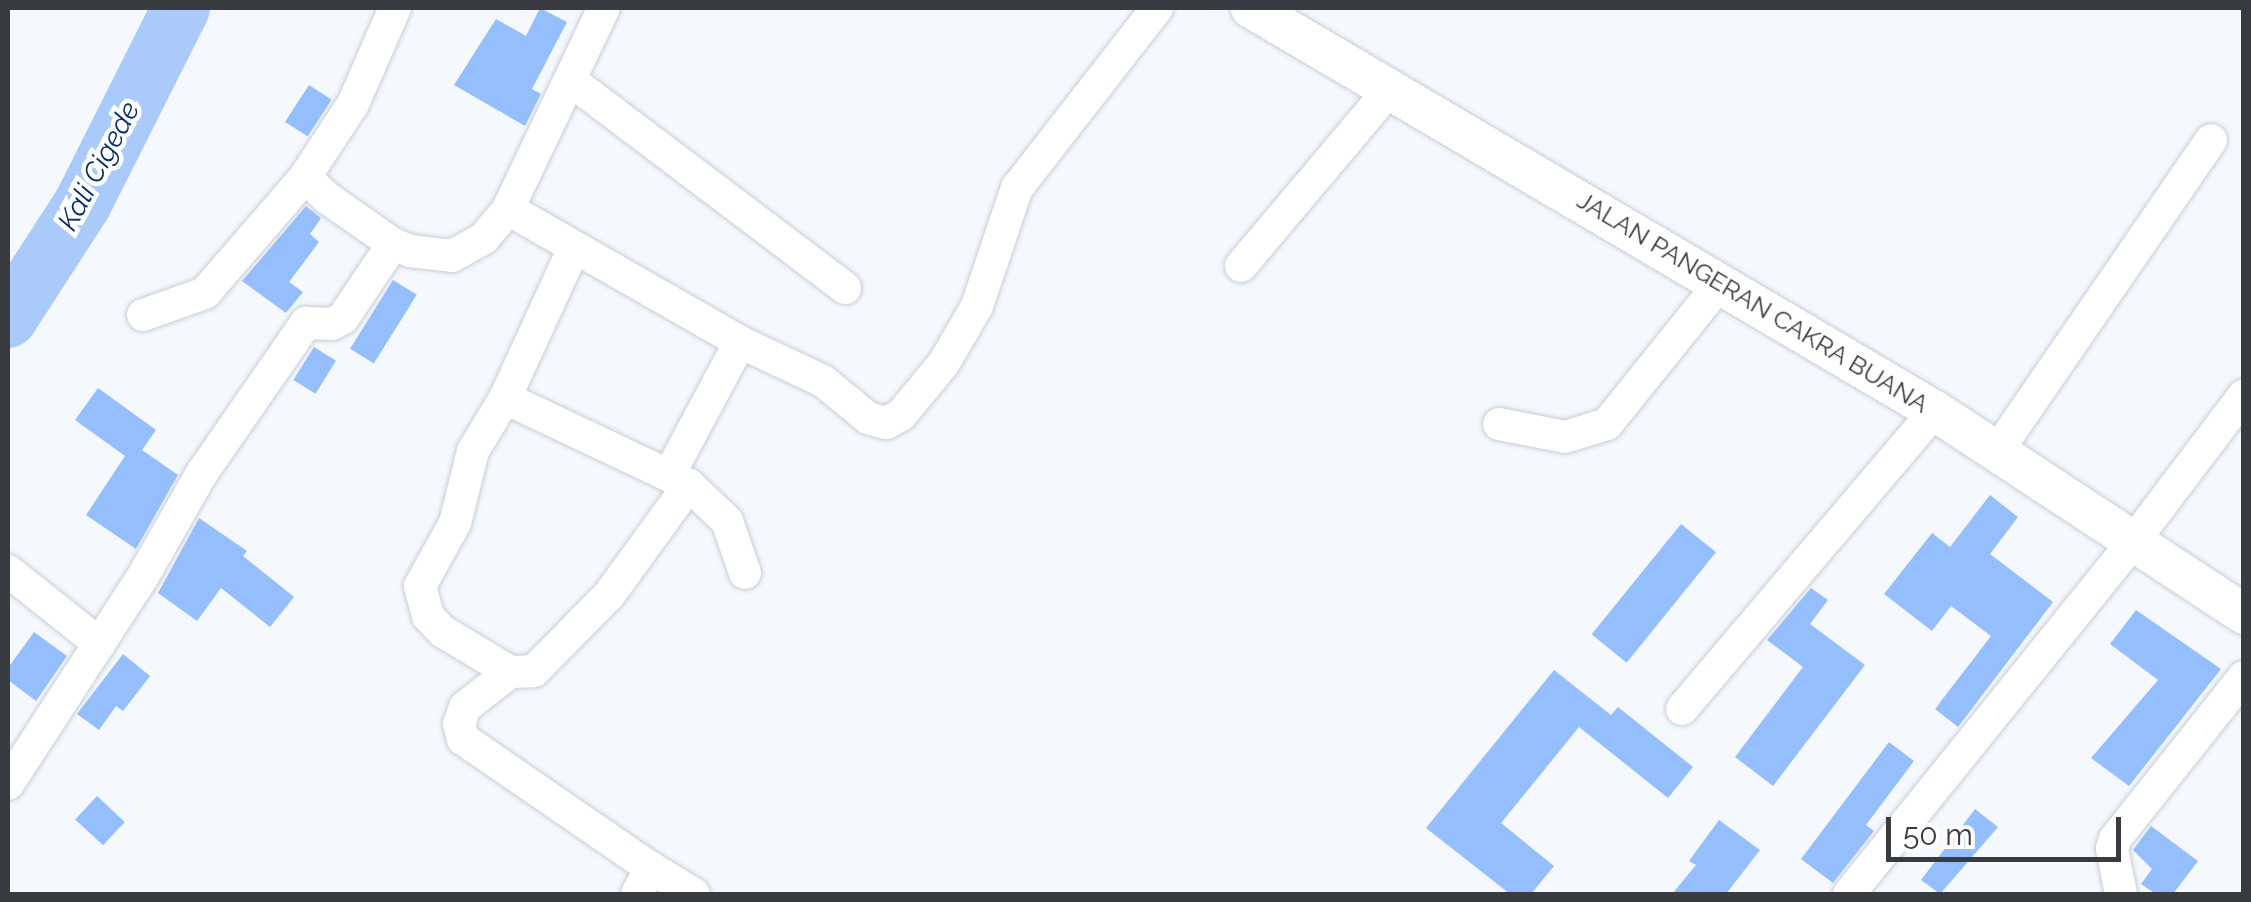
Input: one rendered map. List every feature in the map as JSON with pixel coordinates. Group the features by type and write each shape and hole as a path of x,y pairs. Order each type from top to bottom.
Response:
{"main road":[{"name":"JALAN PANGERAN CAKRA BUANA","path":"1251,8 1935,410 2244,614"}],"street":[{"path":"143,314 204,293 306,177 353,104 395,8"},
{"path":"306,177 327,198 393,244 422,254 452,256 484,238 508,209 604,8"},
{"path":"508,209 740,342 823,381 868,418 886,423 901,416 944,363 977,306 1017,188 1157,8"},
{"path":"570,80 845,288"},
{"path":"1241,266 1390,89"},
{"path":"1998,450 2211,140"},
{"path":"8,784 100,644 202,474 300,330 312,321 332,324 343,318 393,244"},
{"path":"574,248 505,398 473,451 455,523 420,586 420,600 442,631 510,672 524,674 544,664 609,595 679,480 740,342"},
{"path":"1499,424 1564,437 1607,424 1721,282"},
{"path":"1849,894 2133,542 2244,395"},
{"path":"505,398 679,480 727,521 745,573"},
{"path":"1682,709 1935,410"},
{"path":"8,571 100,644"},
{"path":"510,672 465,708 460,724 463,739 644,881 694,894"},
{"path":"2121,894 2112,849 2119,830 2244,677"}],"building":[{"path":"540,8 567,22 532,89 541,94 525,126 454,85 496,19 526,36"},
{"path":"309,85 332,100 308,137 285,122"},
{"path":"306,206 321,218 310,234 319,242 289,282 303,292 286,313 242,281"},
{"path":"393,280 417,295 374,364 350,349"},
{"path":"314,347 336,361 315,394 293,380"},
{"path":"98,388 156,430 142,450 178,475 136,549 86,515 125,456 75,420"},
{"path":"1990,495 2018,517 1990,554 2053,602 1958,727 1935,709 1991,636 1951,606 1932,631 1884,594 1932,533 1950,547"},
{"path":"199,518 247,551 243,556 294,597 270,627 221,588 197,621 158,593"},
{"path":"1681,524 1716,552 1627,663 1592,634"},
{"path":"1811,588 1828,600 1810,624 1865,665 1773,786 1735,757 1803,667 1767,640"},
{"path":"2136,610 2221,669 2129,786 2091,758 2158,680 2110,644"},
{"path":"34,632 67,656 36,701 8,680 8,668"},
{"path":"123,654 150,676 123,711 116,706 99,730 77,714"},
{"path":"1554,670 1611,715 1618,707 1693,767 1668,798 1579,727 1501,823 1554,866 1531,894 1510,894 1426,828"},
{"path":"1889,742 1914,761 1866,825 1874,831 1833,883 1801,859"},
{"path":"97,796 125,822 103,845 75,819"},
{"path":"1975,809 1998,827 1940,894 1921,880"},
{"path":"1719,820 1760,850 1726,894 1672,894 1696,865 1689,861"},
{"path":"2151,826 2198,861 2173,894 2156,894 2141,884 2152,869 2133,850"}],"waterway":[{"name":"Kali Cigede","path":"8,319 83,203 181,8"}]}
